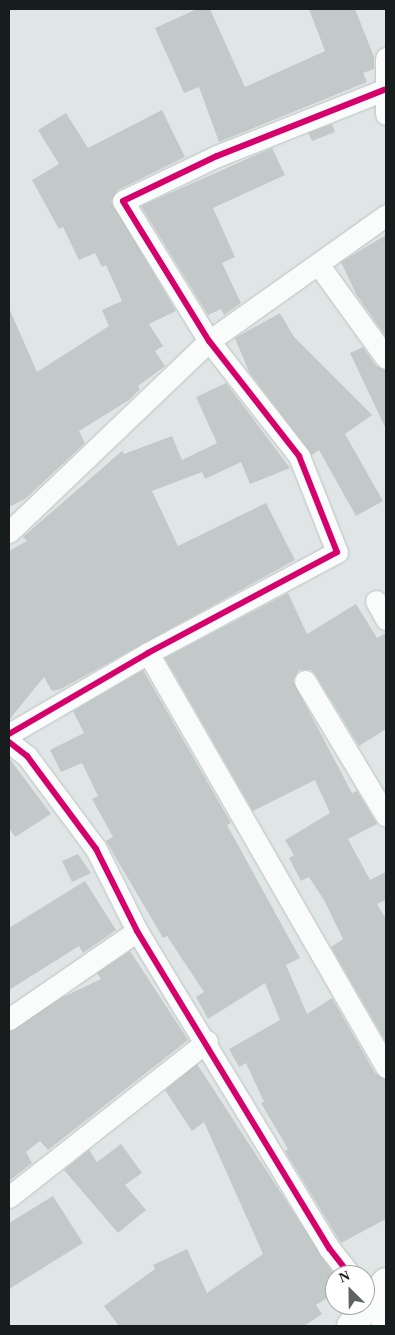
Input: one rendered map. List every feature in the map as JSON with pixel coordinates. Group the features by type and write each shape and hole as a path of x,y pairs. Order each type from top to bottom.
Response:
{"street":[{"path":"386,58 384,90 386,114"},
{"path":"9,734 148,653 337,552 299,456 209,341 123,201 217,156 384,90"},
{"path":"9,532 209,341 386,215"},
{"path":"318,264 386,358"},
{"path":"148,653 386,1067"},
{"path":"305,681 386,816"},
{"path":"9,742 27,756 81,826 138,931 207,1041 329,1248 342,1265"},
{"path":"9,1019 138,931"},
{"path":"9,1197 207,1041"},
{"path":"375,1295 385,1326"},
{"path":"351,1326 358,1315"}],"building":[{"path":"197,9 210,9 245,87 325,51 309,9 355,9 374,57 374,69 363,73 367,82 219,142 199,87 184,93 155,28"},
{"path":"162,110 185,157 118,190 111,201 176,311 149,324 163,346 155,351 165,366 138,386 140,389 129,400 79,431 85,443 25,499 9,507 9,308 37,372 109,326 102,310 122,301 106,265 102,267 95,253 79,260 63,227 59,229 32,180 59,164 38,130 66,113 88,148"},
{"path":"332,124 335,132 312,141 308,133"},
{"path":"272,148 285,175 213,208 235,257 222,263 241,303 224,315 221,309 208,315 141,206"},
{"path":"386,235 386,337 356,294 341,262"},
{"path":"280,313 294,337 372,415 345,434 383,501 356,516 319,450 312,455 249,372 235,338"},
{"path":"363,347 376,366 386,370 386,429 350,353"},
{"path":"226,383 290,468 250,484 241,462 205,479 202,472 152,491 178,546 266,503 295,560 61,689 52,691 44,677 9,720 9,551 27,541 23,537 122,451 124,454 172,436 182,460 217,443 196,397"},
{"path":"288,593 307,634 356,604 377,638 386,633 386,729 359,746 311,670 299,670 293,681 352,793 357,791 377,824 348,839 370,880 386,872 386,900 377,904 386,919 386,1042 331,947 343,939 324,900 309,877 301,881 289,858 294,855 285,840 330,813 315,780 253,811 165,658"},
{"path":"143,670 231,823 227,825 300,958 286,965 307,1014 332,998 375,1073 386,1079 386,1219 341,1243 285,1151 288,1149 261,1103 264,1102 246,1063 239,1067 229,1049 280,1020 265,983 208,1019 196,997 204,992 167,936 163,938 106,841 113,837 92,799 98,796 82,763 61,772 50,750 84,733 73,711"},
{"path":"9,758 51,814 15,837 9,828"},
{"path":"78,854 91,873 72,882 62,861"},
{"path":"85,881 116,930 83,953 79,946 9,990 9,928"},
{"path":"130,951 188,1040 48,1150 40,1141 26,1152 32,1163 9,1181 9,1031 61,998 101,979 97,973"},
{"path":"197,1064 328,1265 325,1265 325,1299 316,1305 322,1314 304,1326 119,1326 104,1306 155,1269 153,1265 187,1249 207,1293 263,1254 204,1122 192,1131 165,1090"},
{"path":"121,1144 142,1173 125,1185 146,1210 118,1233 64,1170 89,1150 97,1162"},
{"path":"53,1196 83,1243 9,1289 9,1223"}],"cycle path":[{"path":"9,734 148,653 337,552 299,456 209,341 123,201 217,156 384,90"},
{"path":"9,742 27,756 96,849 137,931 329,1248 342,1265"}]}
